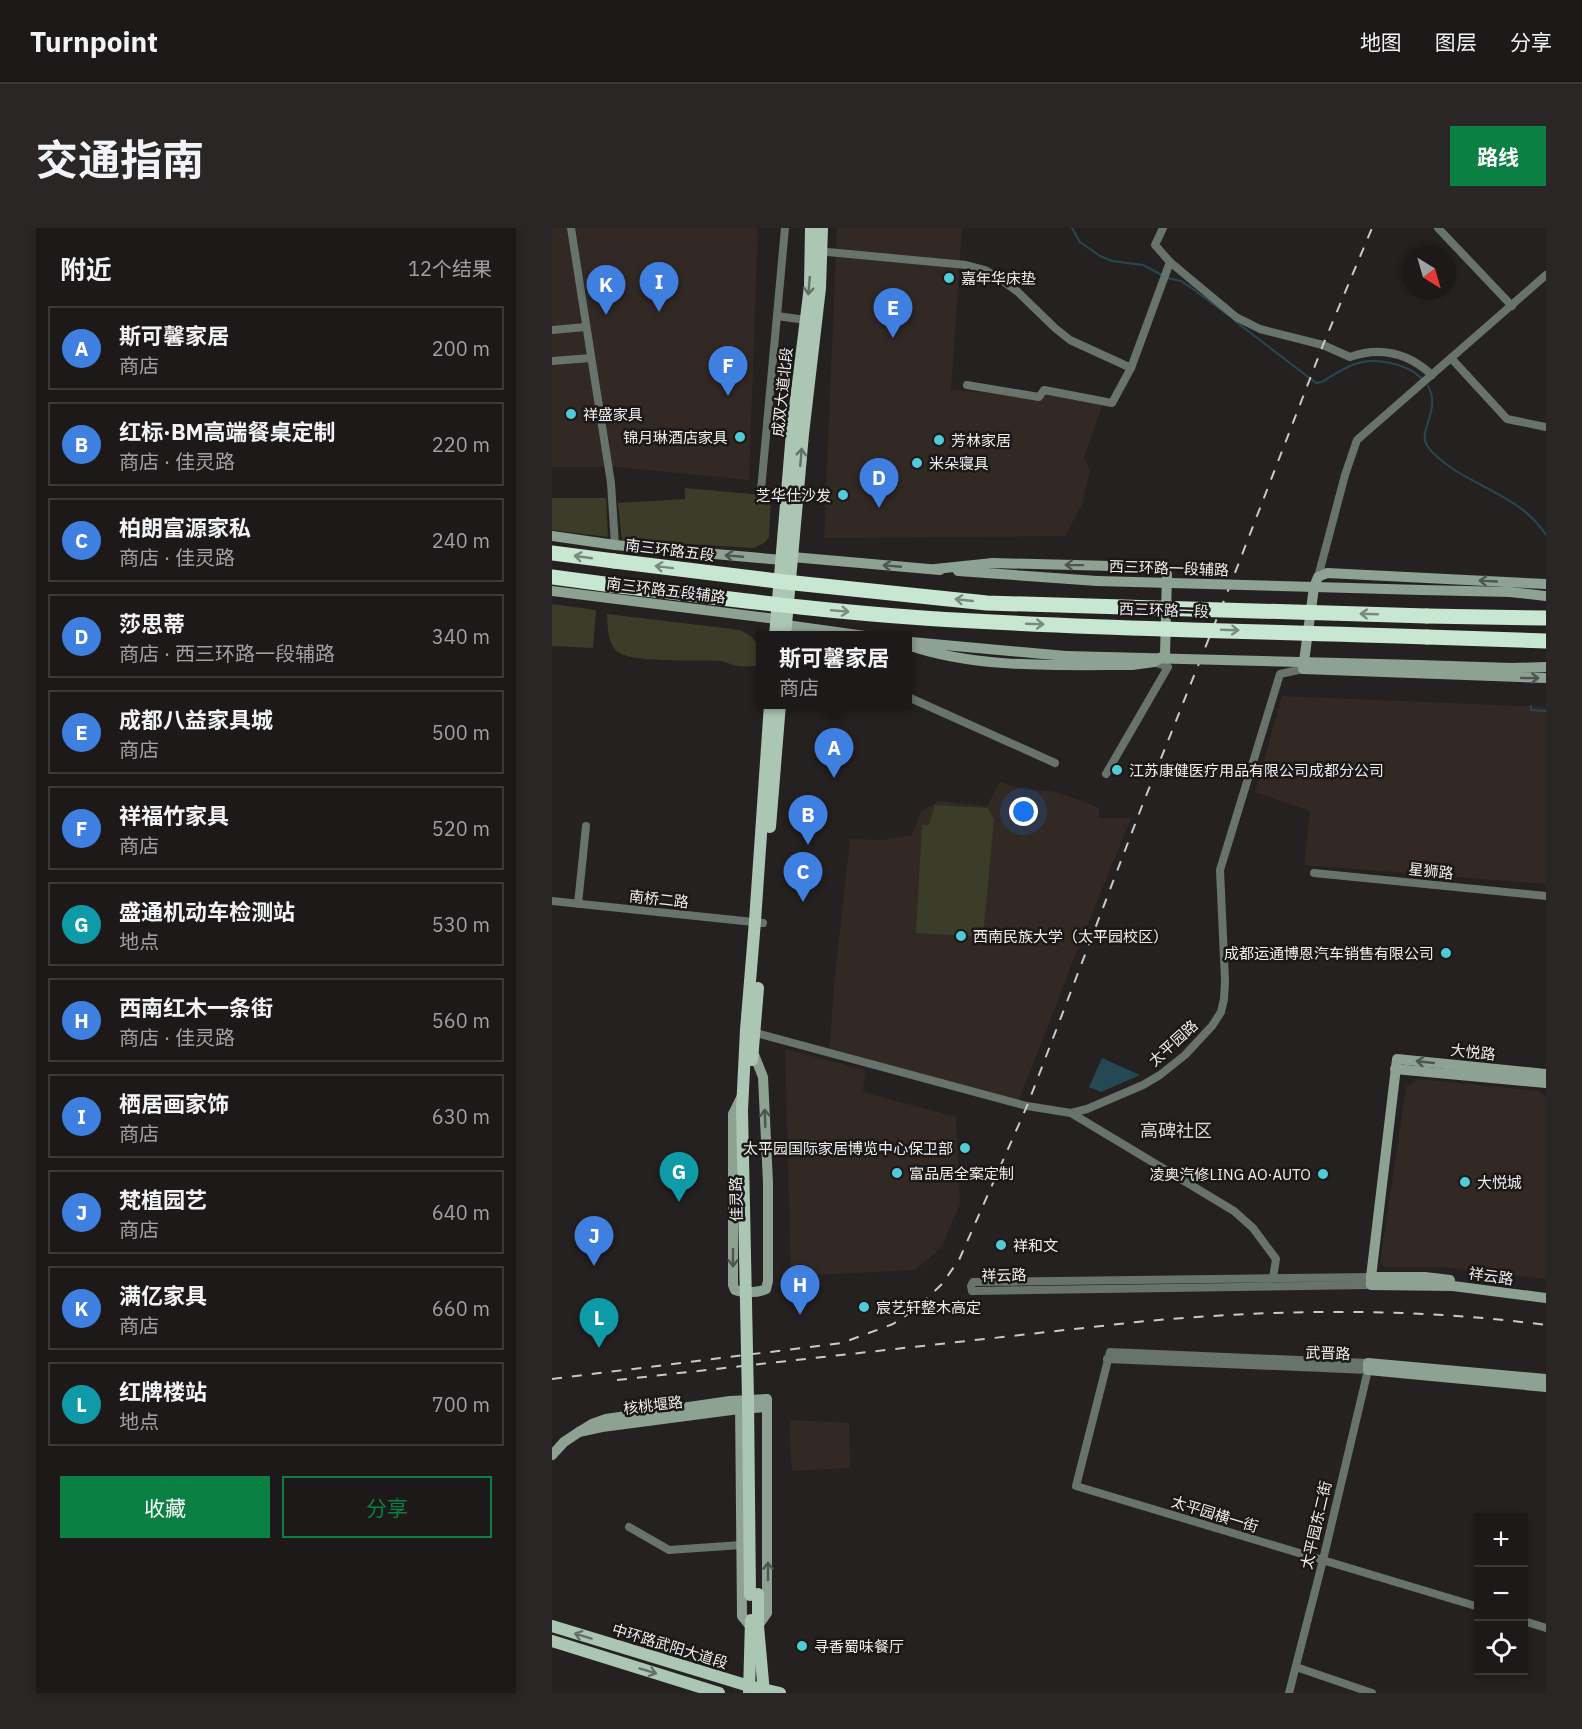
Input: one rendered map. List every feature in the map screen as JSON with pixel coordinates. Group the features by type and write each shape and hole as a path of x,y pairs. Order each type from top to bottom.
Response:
{"highway":[{"name":"南三环路五段","path":"552,553 785,582"},
{"name":"西三环路一段","path":"552,577 921,618 1546,641"},
{"name":"西三环路一段","path":"785,582 987,603 1546,618"}],"main road":[{"name":"成双大道北段","path":"787,559 820,288 811,228"},
{"name":"成双大道北段","path":"787,559 792,432 810,286 822,228"},
{"path":"552,536 615,545 787,559 782,627 819,631"},
{"name":"西三环路一段辅路","path":"787,559 1096,581 1510,592 1546,596"},
{"path":"912,645 932,654 982,662 1132,665 1154,662 1165,654 1167,574 1162,569 993,563 935,569"},
{"path":"1546,584 1327,573 1318,577 1314,587 1303,669 1546,678"},
{"name":"南三环路五段辅路","path":"552,591 782,627"},
{"path":"912,643 1066,656 1546,667"},
{"name":"佳灵路","path":"759,922 770,709"},
{"name":"佳灵路","path":"746,1110 742,1096 780,709"},
{"name":"佳灵路","path":"749,1689 754,1626 748,1399 746,1110 753,1052 750,1031"},
{"path":"742,1096 733,1114 733,1285 739,1292 762,1291 766,1289 768,1281 768,1183 763,1077 753,1052"},
{"name":"大悦路","path":"1371,1281 1396,1064 1545,1082"},
{"name":"祥云路","path":"1371,1281 1425,1277 1546,1291"},
{"name":"祥云路","path":"1371,1281 1453,1286 1546,1298"},
{"name":"武晋路","path":"1368,1366 1546,1379"},
{"name":"武晋路","path":"1368,1366 1546,1387"},
{"name":"核桃堰路","path":"552,1455 564,1442 579,1432 767,1399 767,1613 754,1626"},
{"path":"739,1405 742,1616 754,1626"},
{"name":"中环路武阳大道段","path":"552,1626 749,1689 780,1693"},
{"name":"佳灵路","path":"754,1626 764,1691"},
{"name":"中环路武阳大道段","path":"552,1641 719,1693"}],"street":[{"path":"571,228 610,483 615,545"},
{"path":"761,490 785,228"},
{"path":"1163,228 1155,245 1170,262 1236,316 1260,329 1323,345 1350,357 1377,351 1399,354 1419,363 1432,375"},
{"path":"1438,228 1512,306"},
{"path":"816,251 966,265 985,270 1018,292 1070,340 1131,368"},
{"path":"967,385 1039,397 1044,390 1112,403 1131,368 1170,262"},
{"path":"1318,577 1345,475 1357,440 1546,276"},
{"path":"777,316 806,320"},
{"path":"552,330 586,327"},
{"path":"552,361 591,358"},
{"path":"1451,358 1507,419 1546,428"},
{"path":"1106,774 1168,667 1154,662"},
{"name":"太平园路","path":"750,1031 1027,1106 1071,1113 1087,1109 1160,1075 1185,1054 1212,1026 1221,1012 1225,981 1220,870 1280,674 1303,669"},
{"path":"912,699 1055,763"},
{"path":"578,904 586,826"},
{"name":"星狮路","path":"1314,873 1546,896"},
{"name":"南桥二路","path":"552,901 759,922"},
{"path":"1071,1113 1234,1211 1253,1228 1276,1259 1273,1278"},
{"name":"祥云路","path":"1273,1278 1371,1281 972,1291 971,1286 973,1282 1273,1278"},
{"name":"武晋路","path":"1109,1356 1368,1366"},
{"name":"太平园横一街","path":"1109,1356 1076,1486 1474,1605"},
{"name":"太平园东二街","path":"1289,1693 1323,1560 1368,1366"},
{"path":"628,1527 669,1550 741,1545"},
{"path":"1528,1622 1546,1628"},
{"path":"1296,1668 1372,1693"}],"shaded area":[{"path":"552,228 758,228 749,480 618,467 552,467"},
{"path":"837,228 962,228 951,390 1042,397 1045,393 1103,404 1084,457 1090,471 1082,505 1065,536 824,538"},
{"path":"1282,696 1546,707 1546,884 1304,865 1310,811 1255,792"},
{"name":"西南民族大学（太平园校区）","path":"1000,782 1026,790 1052,791 1083,801 1099,808 1099,818 1131,818 1019,1100 830,1048 834,983 850,839 882,840 912,835 921,812 939,801 987,806"},
{"path":"785,1049 865,1070 863,1092 956,1117 960,1204 941,1248 915,1270 791,1276"},
{"name":"大悦城","path":"1418,1079 1538,1091 1546,1097 1546,1279 1439,1267 1385,1267 1380,1263 1406,1087"},
{"path":"789,1420 849,1423 850,1468 792,1471"}],"green space":[{"path":"685,488 771,496 769,537 764,543 754,548 622,540 618,503 685,499"},
{"path":"552,498 606,498 608,537 552,530"},
{"path":"552,604 596,610 593,648 552,646"},
{"path":"607,614 740,630 751,637 756,644 756,666 738,666 720,661 652,660 627,656 614,649 609,634"},
{"path":"935,805 988,808 994,819 983,937 916,933 922,825 929,825"}],"water":[{"path":"1102,1058 1140,1075 1101,1092 1089,1087"}],"waterway":[{"path":"1072,228 1080,242 1100,256 1112,261 1143,265 1162,275"},
{"path":"1167,278 1181,281 1228,315"},
{"path":"1235,321 1316,383 1351,366 1371,361 1399,365 1421,378"},
{"path":"1428,386 1432,395 1432,404 1425,441 1431,451 1456,471 1516,505 1546,535"},
{"path":"1531,706 1531,710 1546,711"}],"railway":[{"path":"552,1379 842,1343 893,1324 911,1312 941,1285 959,1260 1027,1106 1323,345 1372,228"},
{"path":"617,1380 1137,1322 1239,1314 1393,1313 1444,1315 1546,1325"}],"place":[{"name":"嘉年华床垫","path":"949,278"},
{"name":"栖居画家饰","path":"659,312"},
{"name":"满亿家具","path":"606,315"},
{"name":"成都八益家具城","path":"893,338"},
{"name":"祥福竹家具","path":"728,396"},
{"name":"祥盛家具","path":"571,414"},
{"name":"锦月琳酒店家具","path":"740,437"},
{"name":"芳林家居","path":"939,440"},
{"name":"米朵寝具","path":"917,463"},
{"name":"芝华仕沙发","path":"843,495"},
{"name":"莎思蒂","path":"879,508"},
{"name":"江苏康健医疗用品有限公司成都分公司","path":"1117,770"},
{"name":"斯可馨家居","path":"834,778"},
{"name":"红标·BM高端餐桌定制","path":"808,845"},
{"name":"柏朗富源家私","path":"803,902"},
{"name":"西南民族大学（太平园校区）","path":"961,936"},
{"name":"成都运通博恩汽车销售有限公司","path":"1446,953"},
{"name":"太平园国际家居博览中心保卫部","path":"965,1148"},
{"name":"富品居全案定制","path":"897,1173"},
{"name":"凌奥汽修LING AO·AUTO","path":"1323,1174"},
{"name":"大悦城","path":"1465,1182"},
{"name":"盛通机动车检测站","path":"679,1202"},
{"name":"祥和文","path":"1001,1245"},
{"name":"梵植园艺","path":"594,1266"},
{"name":"宸艺轩整木高定","path":"864,1307"},
{"name":"西南红木一条街","path":"800,1315"},
{"name":"红牌楼站","path":"599,1348"},
{"name":"寻香蜀味餐厅","path":"802,1646"}],"district":[{"name":"高碑社区","path":"1176,1130"}]}
